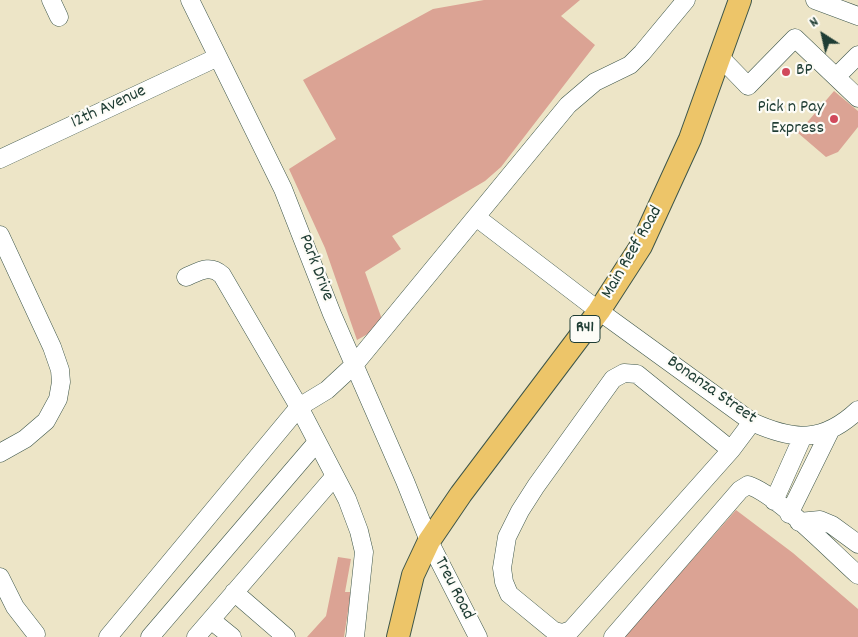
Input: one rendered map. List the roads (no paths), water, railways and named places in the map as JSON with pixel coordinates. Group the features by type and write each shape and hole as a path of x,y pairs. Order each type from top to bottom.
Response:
{"main road":[{"name":"Main Reef Road","path":"398,637 412,575 429,542 461,494 599,311 642,246 690,139 740,0"}],"street":[{"path":"51,0 59,17"},
{"name":"Park Drive","path":"190,0 287,197 354,365 405,481 429,542"},
{"path":"108,637 299,407 327,390 354,365 568,105 596,82 630,65 686,0"},
{"path":"814,0 835,3 858,16"},
{"path":"719,56 748,86 795,38 858,98"},
{"path":"836,78 858,55"},
{"name":"12th Avenue","path":"0,159 218,57"},
{"name":"Bonanza Street","path":"476,217 599,311 752,422 777,433 803,436 830,431 858,410"},
{"path":"0,235 52,347 62,382 58,398 46,421 25,438 0,453"},
{"path":"186,277 210,267 216,269 222,275 299,407 347,499 364,552 355,637"},
{"path":"654,385 670,363"},
{"path":"731,450 654,385 637,374 624,373 613,379 520,510 507,537 502,568 504,582 509,594 554,632 563,633 571,630 731,450 752,422"},
{"path":"794,518 830,431"},
{"path":"774,501 803,436"},
{"path":"150,637 317,442"},
{"path":"196,637 335,476"},
{"path":"613,637 740,490 748,485 758,488 774,501 858,575"},
{"path":"794,518 820,520 832,525 858,544"},
{"name":"Treu Road","path":"429,542 478,637"},
{"path":"0,577 15,607 36,634"},
{"path":"234,592 286,637"},
{"path":"211,620 232,637"}],"place":[{"name":"BP","path":"786,72"},
{"name":"Pick n Pay Express","path":"834,119"}]}
